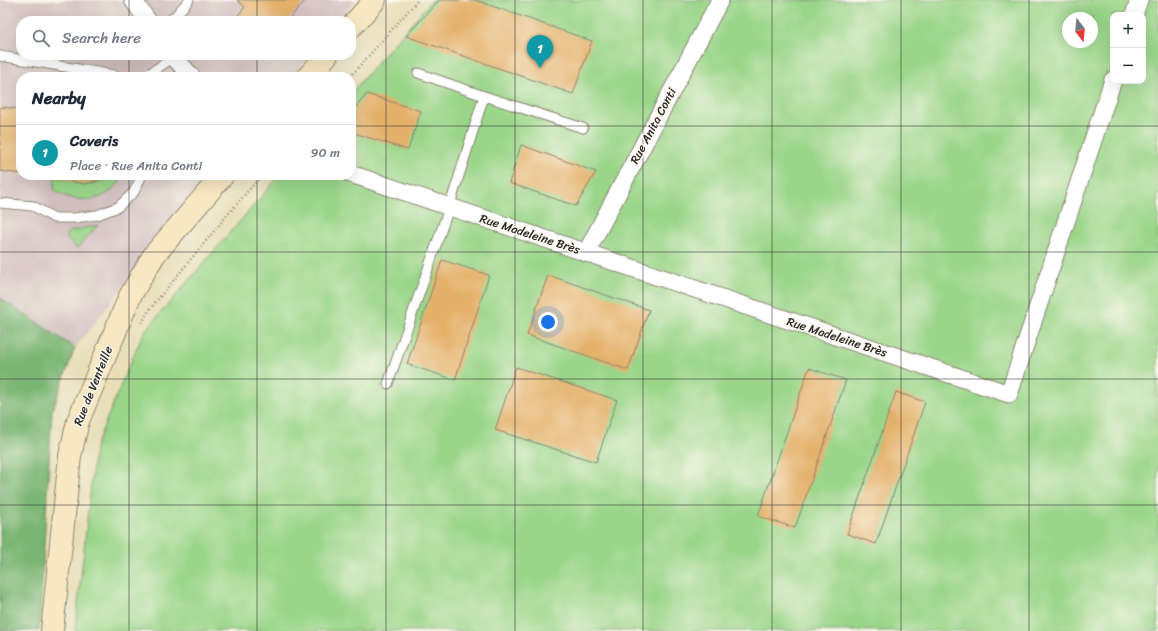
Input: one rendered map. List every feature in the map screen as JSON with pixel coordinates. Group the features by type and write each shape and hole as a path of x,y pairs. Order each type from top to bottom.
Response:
{"street":[{"path":"133,0 144,16"},
{"path":"356,21 375,0"},
{"name":"Rue Anita Conti","path":"586,253 720,0"},
{"path":"1135,12 1139,0"},
{"path":"177,60 187,72"},
{"path":"312,72 323,60"},
{"name":"Rue Madeleine Brès","path":"356,176 1009,394 1112,84"},
{"name":"Rue de Venteille","path":"52,631 70,456 78,421 130,296 154,255 219,180"}],"lane":[{"path":"175,16 189,0"},
{"path":"0,56 16,59"},
{"path":"24,60 96,72"},
{"path":"151,72 167,60"},
{"path":"418,73 582,128"},
{"path":"388,384 449,208 484,96"},
{"path":"0,203 34,206 54,218 74,218 97,215 118,207 134,192 140,180"}],"path":[{"path":"354,72 418,0"},
{"path":"138,329 149,310 258,180"}],"shaded area":[{"path":"0,0 356,0 342,16 16,16 16,60 306,60 295,72 16,72 16,180 206,180 75,348 0,298"}],"green space":[{"path":"432,0 1158,0 1158,631 75,631 95,448 144,332 276,180 356,180 356,87"},
{"path":"55,180 70,180 88,184 101,180 120,180 110,191 93,199 83,200 73,198 54,190"},
{"path":"98,225 77,248 67,239 66,235 69,232"},
{"path":"0,298 75,348 52,411 39,631 0,631"}],"building":[{"path":"237,0 306,0 292,16 237,16 245,7"},
{"path":"439,0 475,0 592,41 573,94 406,36"},
{"path":"367,94 421,111 408,150 356,134 356,107"},
{"path":"0,107 16,109 16,173 0,171"},
{"path":"521,145 596,172 576,206 509,183"},
{"path":"68,180 99,180 85,184"},
{"path":"442,260 489,275 455,380 407,364"},
{"path":"548,275 649,310 628,370 527,335"},
{"path":"516,367 617,400 596,462 495,430"},
{"path":"809,368 846,380 795,528 758,516"},
{"path":"896,392 925,402 876,544 847,534"}],"place":[{"name":"Coveris","path":"540,68"}]}
